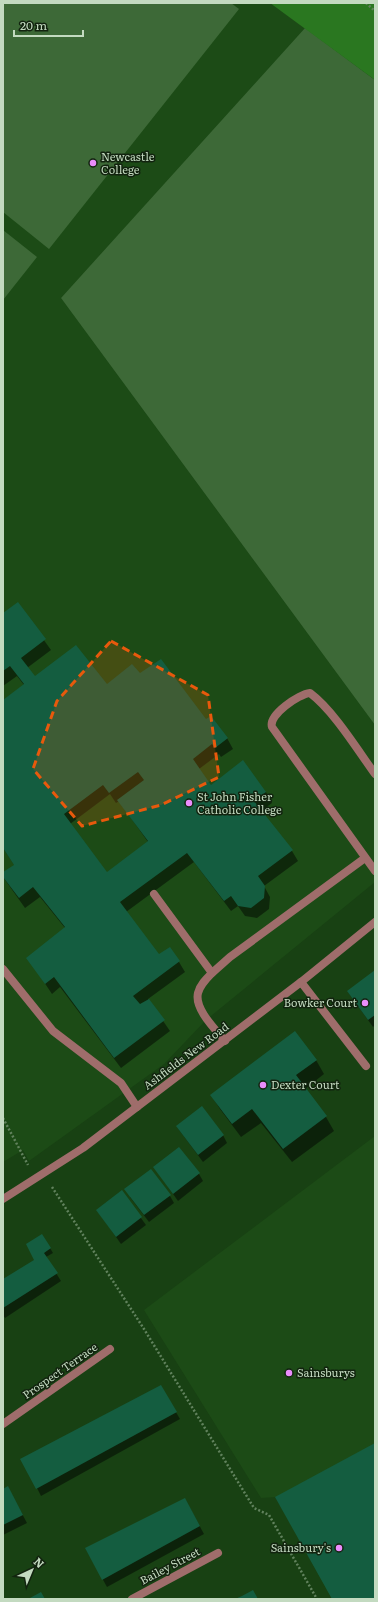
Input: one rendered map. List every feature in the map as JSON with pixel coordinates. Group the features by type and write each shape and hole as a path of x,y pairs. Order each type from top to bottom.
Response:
{"street":[{"path":"375,774 331,713 310,693 304,694 282,709 273,718 271,724 272,727 375,871"},
{"path":"225,1040 206,1020 200,1007 197,995 203,982 230,957 365,858"},
{"path":"154,894 212,973"},
{"name":"Ashfields New Road","path":"3,1199 83,1148 301,982 375,922"},
{"path":"3,969 52,1031 121,1083 137,1107"},
{"path":"301,982 366,1066"},
{"name":"Prospect Terrace","path":"3,1424 110,1349"},
{"name":"Bailey Street","path":"132,1599 218,1552"}],"path":[{"path":"366,3 375,11"},
{"path":"3,1118 29,1166 43,1173 144,1329 254,1508 270,1515 317,1599"}],"highlighted area":[{"path":"111,641 208,695 219,777 161,805 82,826 33,769 57,701"}],"shaded area":[{"name":"St John Fisher Catholic College","path":"3,3 270,3 305,28 61,298 375,725 375,882 206,1020 164,1064 29,1161 23,1150 3,1162"},
{"path":"4,3 231,3 239,9 49,249 3,212"},
{"path":"270,3 375,3 375,80"},
{"path":"305,28 375,80 375,725 61,298"},
{"path":"3,230 37,257 3,300"},
{"name":"Sainsburys","path":"375,1136 375,1599 332,1599 276,1497 261,1498 144,1310"}],"building":[{"path":"18,602 46,639 21,658 35,676 76,645 107,684 132,664 140,673 161,659 206,719 211,716 228,738 215,748 212,744 193,759 211,785 243,760 266,792 254,801 293,850 258,876 265,886 264,898 251,908 238,906 231,896 224,901 187,853 120,902 159,954 170,947 180,961 133,996 140,1004 149,999 165,1020 114,1058 54,977 45,984 26,958 65,927 33,887 19,898 3,877 3,872 14,865 3,848 3,700 24,684 10,666 3,671 3,613","holes":["138,772 144,780 117,800 148,841 107,872 64,814 103,785 109,793"]},
{"name":"Bowker Court","path":"375,970 375,1015 368,1020 347,991"},
{"name":"Dexter Court","path":"295,1031 317,1060 296,1075 327,1116 283,1149 252,1109 232,1124 210,1095"},
{"path":"202,1106 224,1135 198,1155 176,1126"},
{"path":"179,1147 200,1173 173,1194 153,1167"},
{"path":"151,1169 171,1195 144,1215 124,1189"},
{"path":"122,1190 142,1217 116,1237 96,1210"},
{"path":"42,1234 51,1248 44,1253 58,1273 3,1308 3,1279 34,1260 26,1244"},
{"path":"161,1385 177,1412 36,1489 20,1459"},
{"name":"Sainsbury's","path":"375,1443 375,1599 332,1599 275,1497"},
{"path":"8,1486 23,1515 3,1525 3,1489"},
{"path":"185,1498 200,1526 102,1580 85,1548"},
{"path":"253,1590 258,1599 235,1599 242,1596"},
{"path":"41,1592 45,1599 28,1599 30,1598"}],"place":[{"name":"Newcastle College","path":"93,163"},
{"name":"St John Fisher Catholic College","path":"189,803"},
{"name":"Bowker Court","path":"365,1003"},
{"name":"Dexter Court","path":"263,1085"},
{"name":"Sainsburys","path":"289,1373"},
{"name":"Sainsbury's","path":"339,1548"}]}
